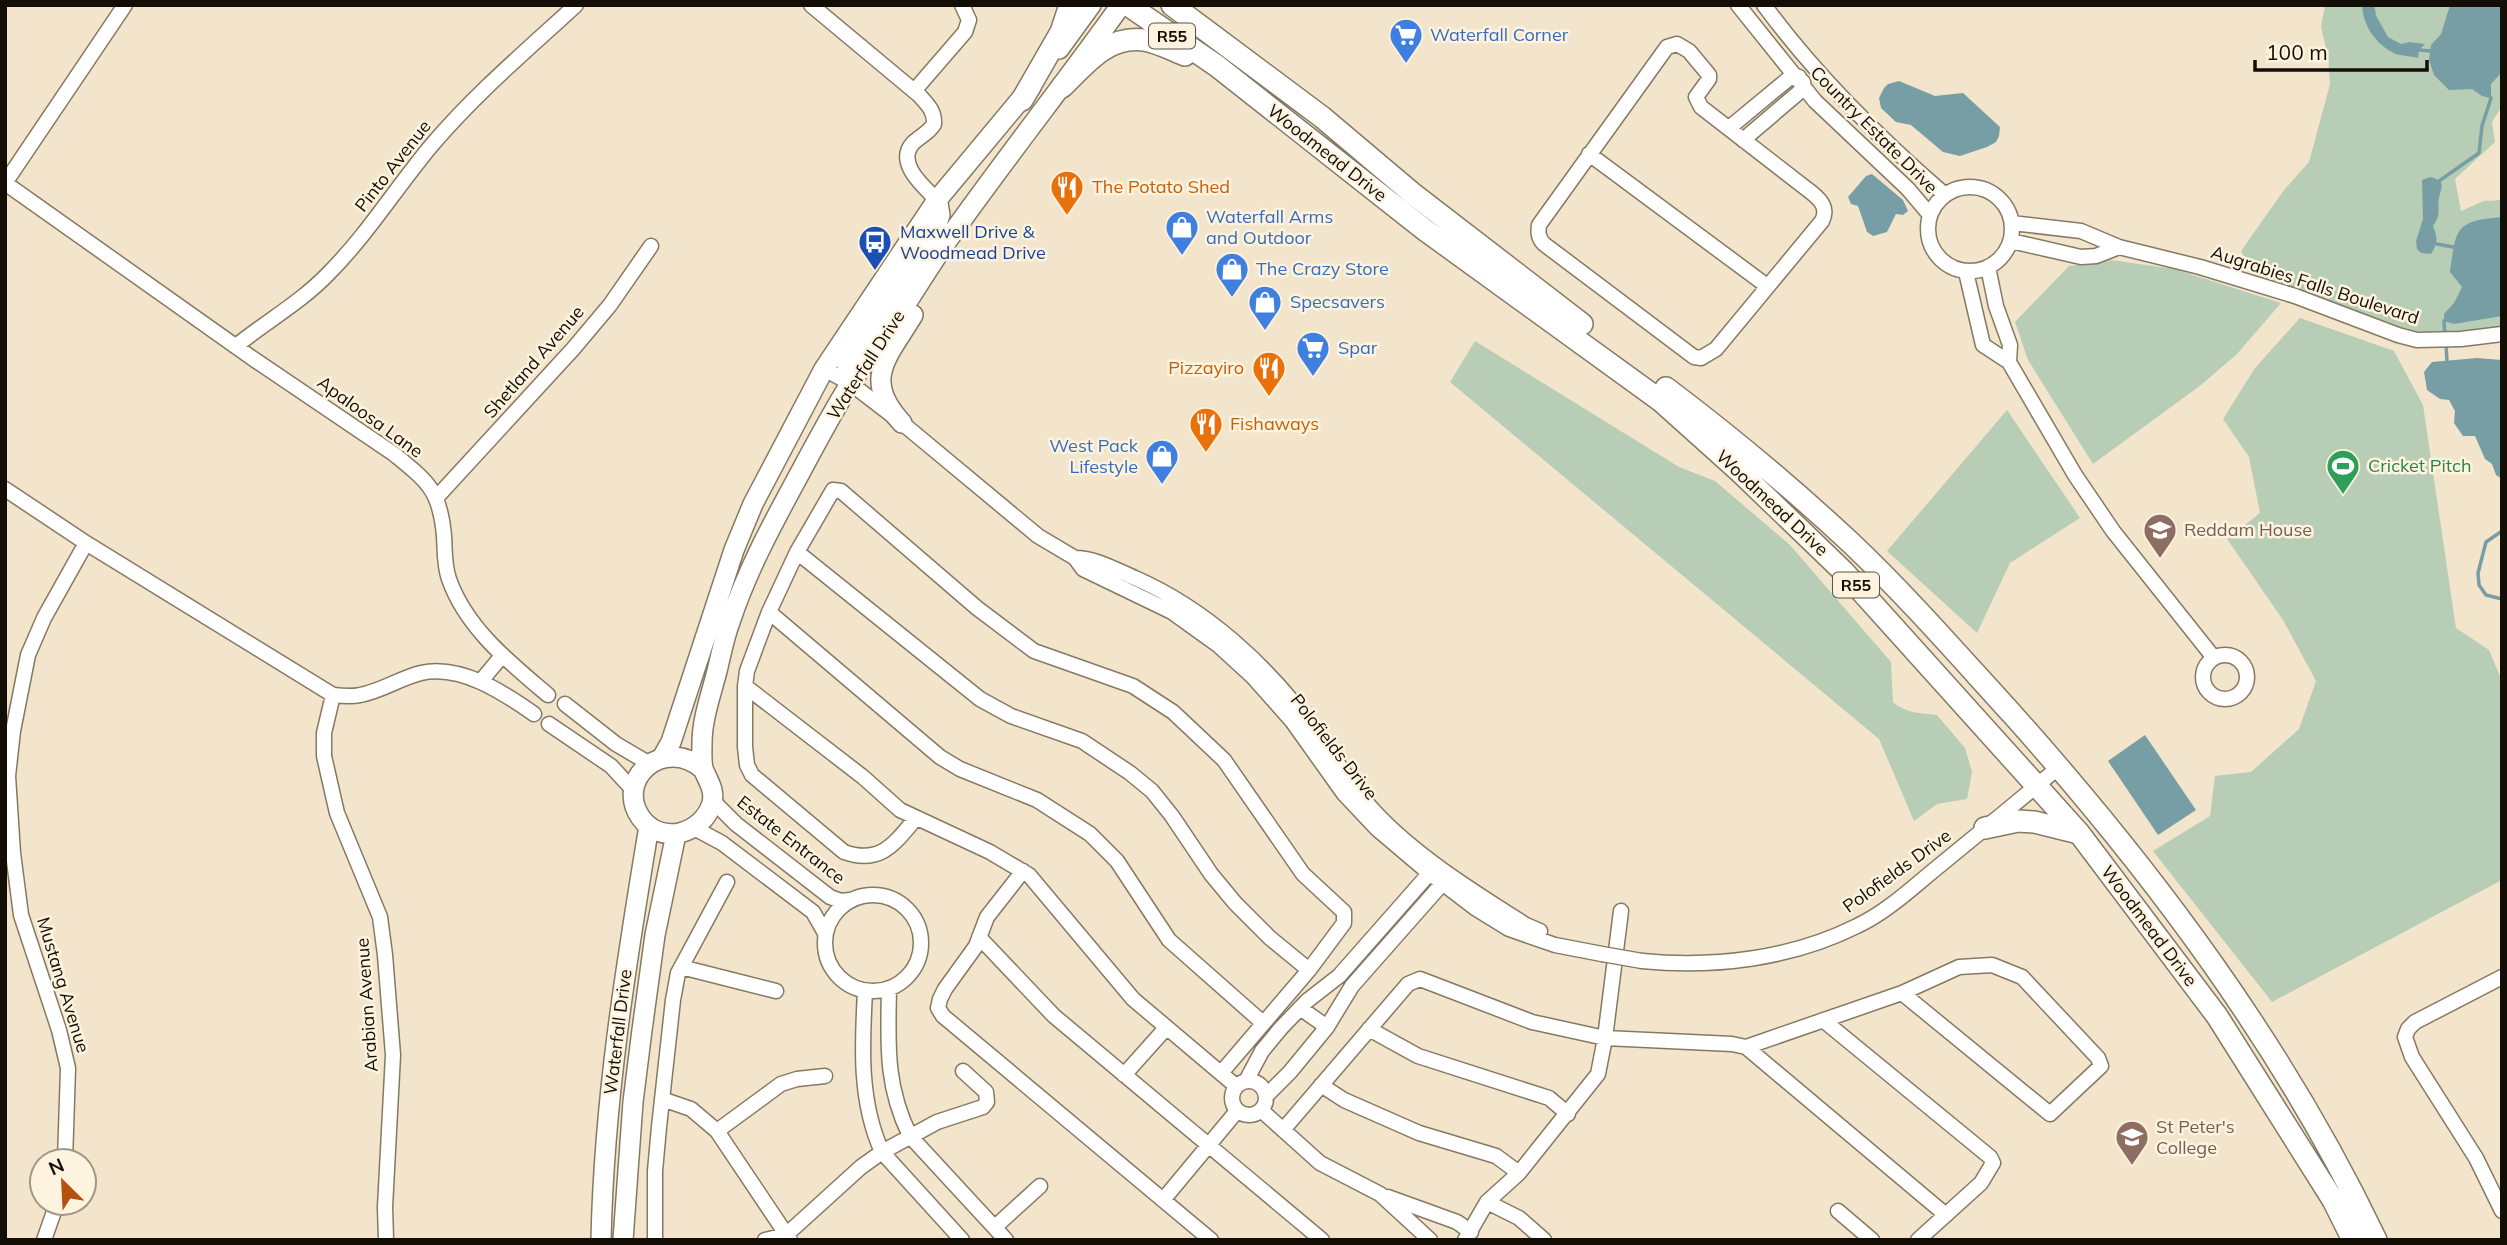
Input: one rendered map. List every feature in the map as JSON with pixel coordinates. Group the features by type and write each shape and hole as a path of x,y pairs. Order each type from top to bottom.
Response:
{"main road":[{"path":"1022,100 1061,32 1070,5"},
{"name":"Waterfall Drive","path":"703,769 702,740 706,714 730,621 838,377 937,200 1022,100 1091,5"},
{"name":"Waterfall Drive","path":"656,761 677,726 701,647 744,527 778,454 957,227 1121,5"},
{"name":"Woodmead Drive","path":"1128,5 1217,66 1425,230 1661,401 1739,471 1844,572 2079,833 2217,1016 2333,1200 2353,1240"},
{"name":"Woodmead Drive","path":"1172,5 1322,117 1422,201 1673,393 1773,473 1853,545 1926,620 2059,767 2157,887 2222,976 2336,1163 2376,1240"},
{"path":"1191,5 1209,20 1232,48"},
{"path":"1062,87 1107,46 1128,39 1156,43 1217,66"},
{"path":"902,423 892,413 882,394 880,375 953,246 957,227"},
{"path":"673,756 684,757 703,769 710,780 713,801 706,816 685,831 657,831 649,827 635,807 634,791 639,775 656,761 673,756"},
{"path":"1985,828 2018,821 2035,822 2079,833"},
{"name":"Waterfall Drive","path":"601,1240 605,1136 621,992 649,827"},
{"name":"Waterfall Drive","path":"623,1240 633,1102 655,935 685,831"}],"street":[{"path":"5,183 125,5"},
{"name":"Pinto Avenue","path":"236,346 329,274 446,130 503,70 576,5"},
{"path":"914,92 965,32 969,20 962,5"},
{"name":"Country Estate Drive","path":"1738,5 1800,80 1908,189 1930,215"},
{"name":"Country Estate Drive","path":"1764,5 1821,76 1945,195"},
{"path":"806,6 914,92 930,108 934,115 934,124 910,148 908,163 913,173 937,200"},
{"path":"1670,45 1682,46 1706,70 1709,79 1696,97 1697,102 1729,128 1812,192 1825,208 1822,221 1716,349 1704,358 1694,358 1541,240 1538,230 1589,154 1670,45"},
{"path":"1743,139 1800,80 1805,59"},
{"path":"1729,128 1800,80 1821,76"},
{"path":"1589,154 1767,286"},
{"name":"Apaloosa Lane","path":"5,183 394,454 430,486 437,497"},
{"path":"1961,187 1979,187 1995,194 2007,207 2012,223 2011,241 2002,256 1988,267 1966,272 1954,269 1942,263 1928,241 1930,215 1945,195 1961,187"},
{"name":"Augrabies Falls Boulevard","path":"2012,223 2071,229 2119,247 2200,267 2295,296 2398,335 2429,341 2502,334"},
{"name":"Augrabies Falls Boulevard","path":"2011,241 2081,257 2106,253 2119,247"},
{"name":"Shetland Avenue","path":"437,497 573,349 610,305 651,246"},
{"path":"1988,267 1996,306 2010,345 2009,362"},
{"path":"1966,272 1981,342 2009,362 2076,475 2113,531 2214,658"},
{"name":"Polofields Drive","path":"838,377 902,423 1029,529 1075,558 1083,569 1172,612 1218,645 1253,677 1292,721 1344,794 1377,829 1446,879 1475,908 1509,929 1555,945 1674,964 1738,961 1800,948 1832,938 1881,911 2059,767"},
{"path":"5,489 86,543 333,695 363,695 428,672 481,681 534,714"},
{"path":"916,818 887,850 876,855 854,856 844,852 752,775 747,765 747,671 769,612 797,552 833,490 841,491 977,608 1034,652 1133,686 1173,712 1224,760 1303,874 1344,912 1343,923 1309,970 1221,1073"},
{"path":"437,497 448,577 461,605 501,657 548,695"},
{"name":"Mustang Avenue","path":"65,1147 68,1068 59,1030 21,915 13,853 8,776 13,731 28,655 44,618 86,543"},
{"path":"797,552 980,699 1011,716 1082,741 1130,773 1152,792 1172,816 1211,874 1235,903 1270,938 1309,970"},
{"path":"769,612 940,757 960,769 1037,800 1090,834 1117,861 1169,940 1263,1023"},
{"path":"481,681 501,657"},
{"path":"745,686 863,776 900,810 1023,871 1042,889 1120,985 1166,1028 1221,1073 1241,1083 1252,1081 1262,1086 1264,1103 1283,1130 1320,1163 1380,1194 1457,1222 1468,1236 1487,1202 1519,1173 1598,1074 1605,1038 1620,911"},
{"name":"Arabian Avenue","path":"333,695 324,733 324,756 337,813 380,917 385,955 393,1044 385,1207 386,1240"},
{"path":"565,704 617,744 656,761"},
{"path":"573,739 587,720"},
{"path":"549,724 611,766 634,791"},
{"name":"Estate Entrance","path":"713,801 736,824 830,897 841,901 850,900"},
{"path":"685,831 722,843 813,912 825,933 826,956 836,975 855,988 865,991 889,988 902,982 918,960 921,946 920,932 907,908 882,896 869,895 850,900 835,913 825,933"},
{"path":"1433,869 1339,976 1300,1008 1262,1051 1231,1096 1237,1111 1248,1116 1264,1103 1327,1027 1352,985 1446,879"},
{"path":"1023,871 987,918 976,946 940,999 938,1008 943,1016 1211,1240"},
{"path":"655,1240 655,1171 673,1000 681,967 727,882"},
{"path":"979,937 1054,1016 1322,1240"},
{"path":"1283,1130 1408,984 1420,979 1532,1022 1605,1038 1746,1046 1902,993 1959,967 1992,965 2022,977 2063,1018 2098,1058 2101,1066 2050,1114 1902,993"},
{"path":"681,967 776,991"},
{"path":"1339,976 1352,985"},
{"path":"2502,977 2415,1022 2405,1037 2412,1057 2476,1158 2502,1211"},
{"path":"889,988 888,1037 896,1104 910,1136 1006,1240"},
{"path":"865,991 863,1038 866,1107 882,1152 962,1240"},
{"path":"1300,1008 1327,1027"},
{"path":"1824,1020 1990,1157 1993,1163 1981,1183 1918,1240"},
{"path":"1124,1074 1166,1028"},
{"path":"1369,1029 1418,1056 1549,1098 1568,1114"},
{"path":"1746,1046 1946,1215"},
{"path":"765,1240 788,1237 861,1167 882,1152 937,1122 983,1107 987,1102 986,1092 963,1071"},
{"path":"717,1130 780,1084 825,1076"},
{"path":"1321,1085 1344,1100 1419,1133 1496,1156 1519,1173"},
{"path":"662,1099 691,1109 717,1130 788,1237"},
{"path":"1163,1200 1237,1111"},
{"path":"995,1227 1040,1186"},
{"path":"1380,1194 1430,1240"},
{"path":"1487,1202 1519,1217 1544,1240"},
{"path":"1838,1211 1872,1240"},
{"path":"44,1240 52,1217"}],"green space":[{"path":"2325,5 2502,5 2502,106 2492,122 2495,142 2455,179 2461,211 2484,201 2502,200 2502,329 2439,336 2397,326 2256,278 2241,251 2284,190 2309,162 2330,84 2328,56 2321,27"},
{"path":"2111,260 2174,269 2281,303 2237,354 2201,385 2093,464 2028,360 2015,322 2069,266"},
{"path":"2300,318 2394,351 2423,405 2456,628 2489,650 2502,681 2502,880 2272,1002 2153,851 2210,816 2215,776 2251,772 2299,729 2316,681 2283,620 2227,539 2260,513 2249,457 2223,419 2255,368"},
{"path":"1475,341 1679,467 1715,481 1790,545 1891,662 1893,702 1908,710 1937,715 1965,748 1972,772 1967,799 1937,804 1914,821 1879,739 1450,382"},
{"path":"2007,410 2080,518 2010,563 1977,633 1887,551"}],"water":[{"path":"2362,5 2370,5 2388,37 2401,44 2425,44 2419,50 2418,58 2396,54 2382,46 2368,27"},
{"path":"2450,5 2502,5 2502,72 2491,84 2491,98 2472,89 2449,90 2434,75 2429,60 2431,45 2441,34"},
{"path":"1899,81 1935,96 1963,93 2000,127 1996,142 1960,156 1943,152 1911,125 1896,122 1881,108 1879,98 1884,88"},
{"path":"1872,174 1903,200 1908,211 1903,215 1896,214 1887,232 1873,236 1867,232 1858,206 1851,204 1848,197 1866,176"},
{"path":"2430,177 2439,180 2442,185 2438,215 2433,226 2436,243 2431,254 2421,253 2417,249 2416,241 2423,219 2422,180"},
{"path":"2502,217 2502,316 2454,324 2444,321 2444,314 2454,303 2462,287 2450,272 2457,236 2466,225 2475,221"},
{"path":"2477,358 2502,360 2502,479 2485,459 2475,436 2463,436 2454,423 2455,411 2449,400 2440,399 2427,390 2424,372 2432,362"},
{"path":"2145,735 2196,810 2158,835 2108,761"}],"waterway":[{"path":"2372,5 2374,13"},
{"path":"2419,50 2431,51"},
{"path":"2439,181 2479,153 2482,126 2491,98"},
{"path":"2437,244 2453,247"},
{"path":"2444,321 2445,336"},
{"path":"2446,343 2447,362"},
{"path":"2502,531 2486,542 2478,573 2479,585 2486,595 2502,599"}],"place":[{"name":"Waterfall Corner","path":"1406,65"},
{"name":"The Potato Shed","path":"1067,217"},
{"name":"Waterfall Arms and Outdoor","path":"1182,257"},
{"name":"Maxwell Drive & Woodmead Drive","path":"875,272"},
{"name":"The Crazy Store","path":"1232,299"},
{"name":"Specsavers","path":"1265,332"},
{"name":"Spar","path":"1313,378"},
{"name":"Pizzayiro","path":"1269,398"},
{"name":"Fishaways","path":"1206,454"},
{"name":"West Pack Lifestyle","path":"1162,486"},
{"name":"Cricket Pitch","path":"2343,496"},
{"name":"Reddam House","path":"2160,560"},
{"name":"St Peter's College","path":"2132,1167"}]}
